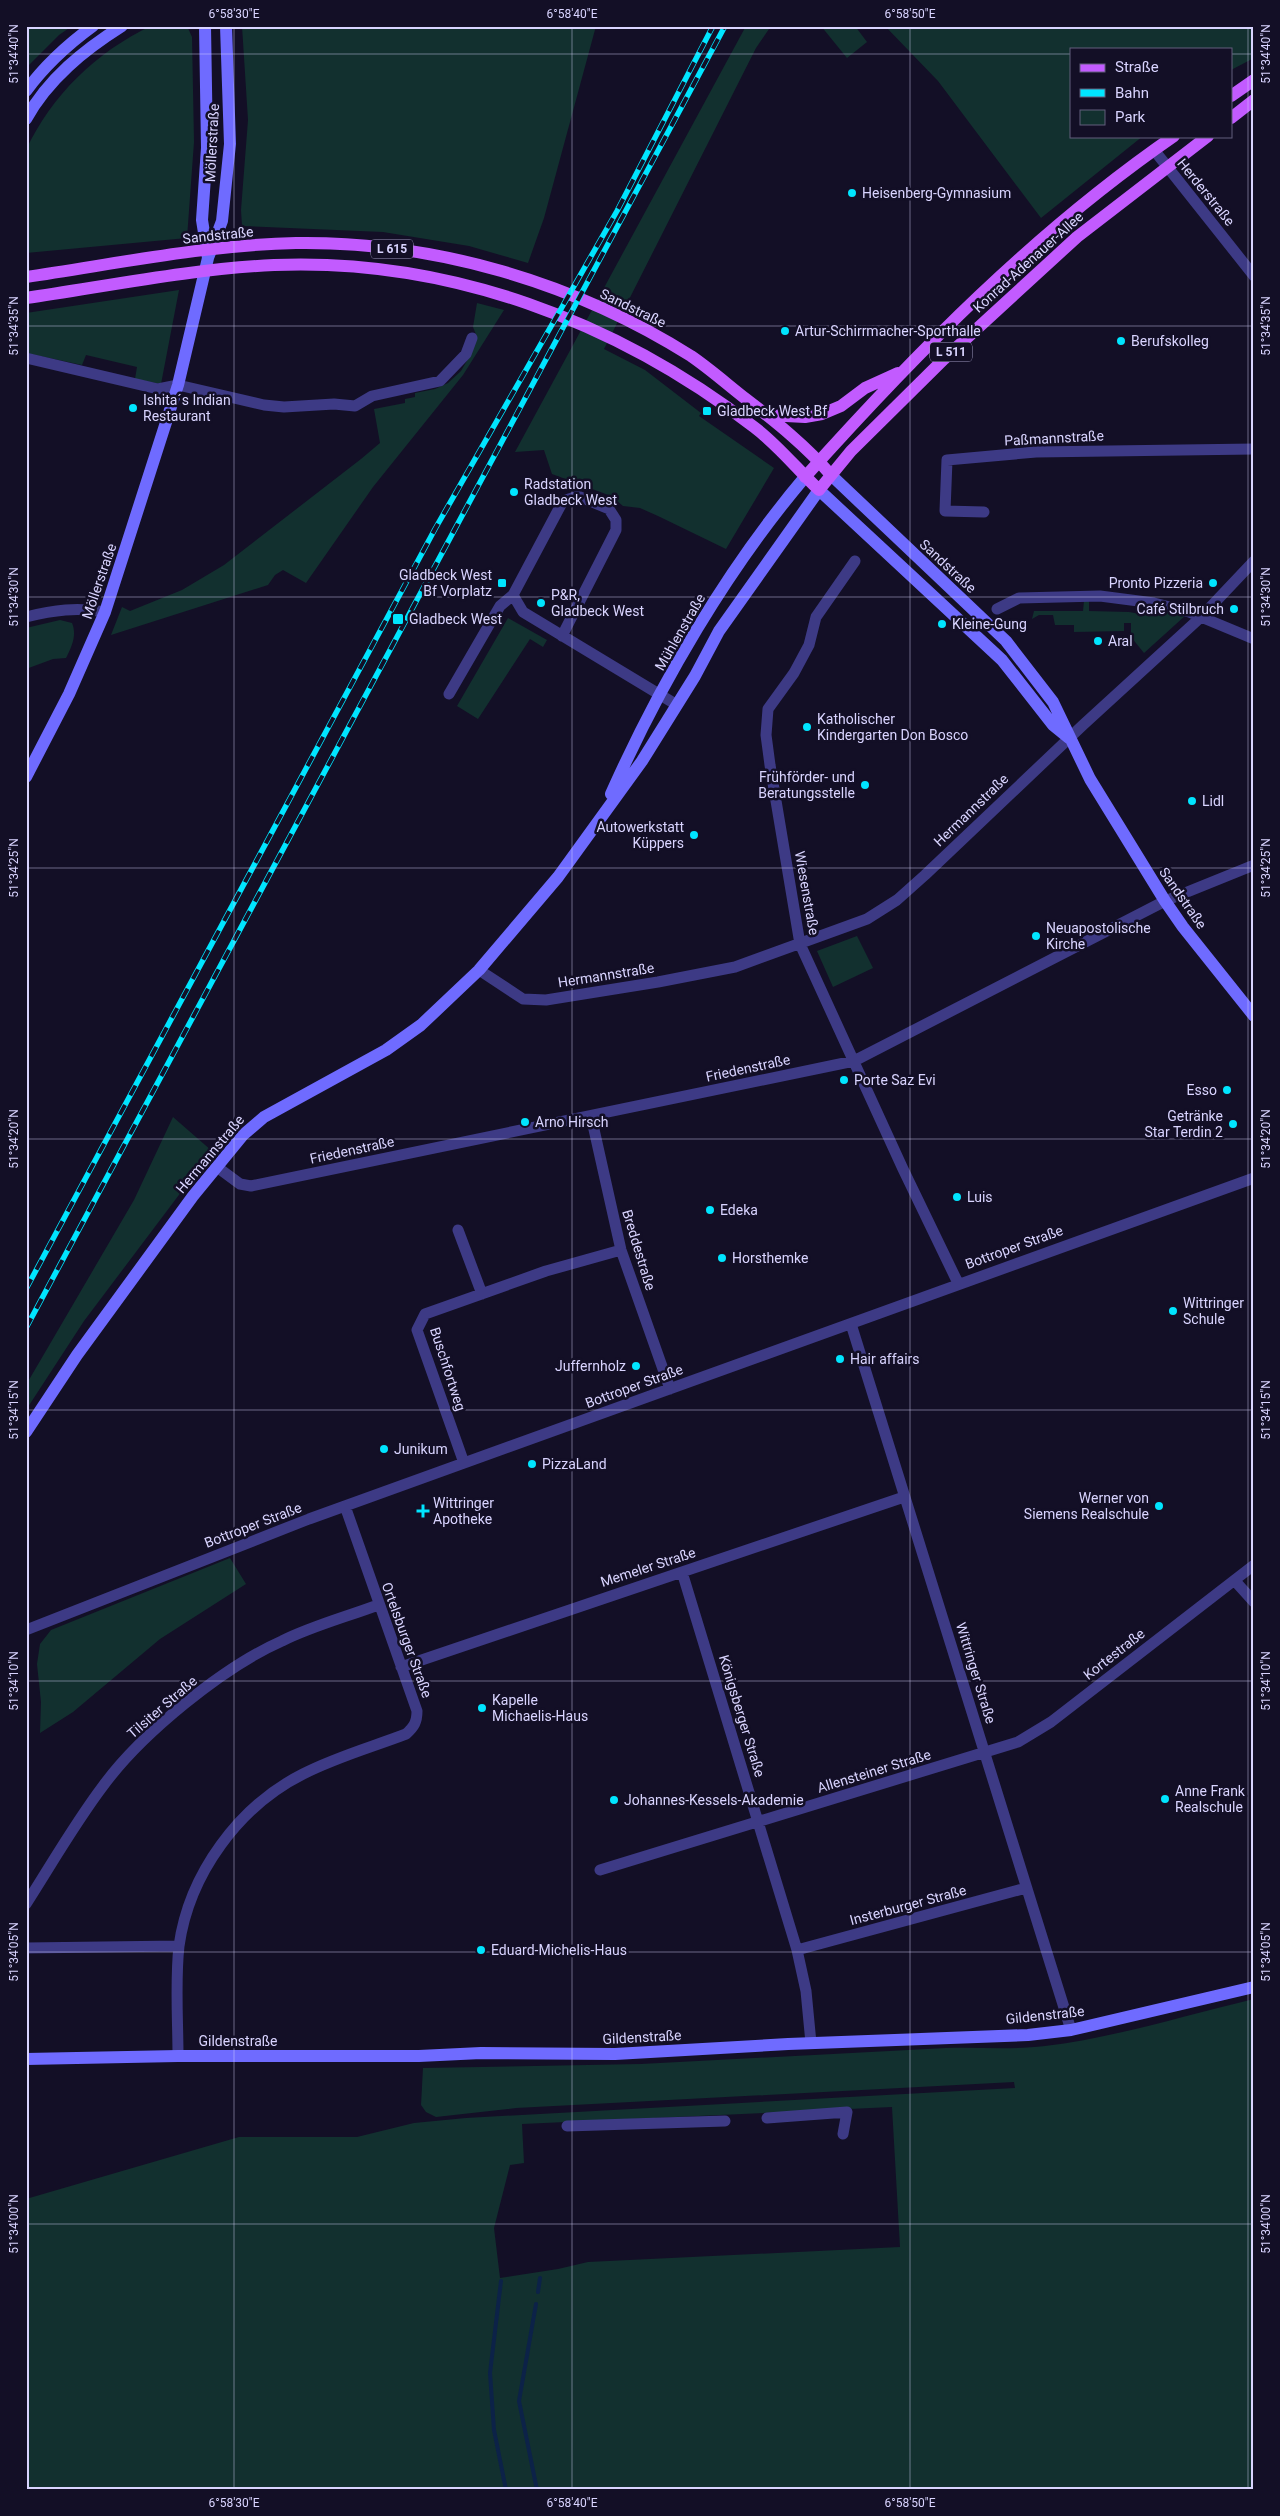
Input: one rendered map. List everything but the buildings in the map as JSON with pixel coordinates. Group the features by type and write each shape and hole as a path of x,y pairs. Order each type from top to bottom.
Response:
{"main road":[{"path":"26,91 40,71 66,46 93,26"},
{"path":"26,119 46,88 94,44 122,26"},
{"name":"Möllerstraße","path":"205,26 207,148 202,220 208,258"},
{"name":"Möllerstraße","path":"26,777 69,694 105,612 178,385 208,258 222,221 230,144 226,26"},
{"path":"1232,95 1254,80"},
{"path":"1232,117 1254,100"},
{"name":"Konrad-Adenauer-Allee","path":"805,477 957,316 1051,231 1171,138"},
{"name":"Konrad-Adenauer-Allee","path":"819,490 869,432 944,359 1077,237 1205,138"},
{"name":"Sandstraße","path":"26,278 204,250 296,243 354,245 457,259 522,277 556,289 655,335 694,358 767,415 819,461 1006,641 1062,718 1069,738 1108,809 1165,901 1183,928 1254,1016"},
{"name":"Sandstraße","path":"26,298 221,270 292,265 338,265 425,276 478,288 544,308 602,332 700,388 755,428 1002,660 1053,725 1069,738"},
{"name":"L 511","path":"767,415 805,417 822,414 841,406 865,388 904,370"},
{"name":"Mühlenstraße","path":"602,815 628,757 706,614 740,562 805,477"},
{"name":"Mühlenstraße","path":"479,970 558,876 642,761 677,705 723,624 819,490"},
{"name":"Hermannstraße","path":"26,1432 77,1355 217,1167 253,1125 386,1050 421,1025 479,970"},
{"name":"Gildenstraße","path":"26,2059 178,2056 615,2054 811,2043 1028,2035 1071,2030 1254,1987"}],"street":[{"name":"Herderstraße","path":"1154,150 1254,276"},
{"path":"26,358 158,389 178,385 264,405 296,407 334,404 355,406 372,396 440,381 466,354 472,338"},
{"name":"Paßmannstraße","path":"984,512 945,511 947,460 1036,452 1254,449"},
{"path":"449,694 500,606 512,595 563,501 578,496 609,509 616,520 616,530 562,636"},
{"name":"Wiesenstraße","path":"855,561 816,617 809,645 794,673 768,709 766,735 800,944 958,1283"},
{"name":"Hermannstraße","path":"479,970 523,1000 546,1000 658,982 735,966 867,919 897,900 1201,617 1254,561"},
{"path":"512,595 523,612 677,705"},
{"path":"997,609 1019,598 1100,596 1154,603 1189,612 1254,639"},
{"path":"26,617 53,611 81,608 105,612"},
{"name":"Friedenstraße","path":"217,1167 240,1184 252,1186 854,1061 1165,901 1254,865"},
{"name":"Breddestraße","path":"591,1116 621,1250 670,1389"},
{"name":"Bottroper Straße","path":"26,1630 345,1506 464,1462 1254,1178"},
{"path":"458,1230 482,1294"},
{"name":"Buschfortweg","path":"464,1462 417,1330 425,1314 546,1271 621,1250"},
{"name":"Wittringer Straße","path":"851,1324 1071,2030"},
{"name":"Memeler Straße","path":"401,1667 904,1497"},
{"name":"Ortelsburger Straße","path":"178,2056 180,1946 187,1912 202,1877 221,1845 245,1817 265,1799 303,1774 406,1734 413,1728 417,1720 417,1711 378,1605 345,1506"},
{"name":"Kortestraße","path":"985,1753 1018,1742 1043,1728 1254,1565"},
{"name":"Königsberger Straße","path":"682,1572 797,1950 806,1991 811,2043"},
{"path":"1234,1581 1254,1602"},
{"name":"Tilsiter Straße","path":"26,1904 102,1787 138,1747 181,1709 229,1670 274,1645 378,1605"},
{"name":"Allensteiner Straße","path":"600,1870 985,1753"},
{"name":"Insterburger Straße","path":"797,1950 1026,1888"},
{"path":"26,1948 180,1946"},
{"path":"767,2118 847,2112 843,2134"},
{"path":"567,2126 725,2121"}],"green space":[{"path":"26,26 72,26 59,35 26,68"},
{"path":"151,26 187,26 192,37 194,142 187,238 26,253 26,150 37,130 62,93 94,62"},
{"path":"242,26 596,26 544,218 528,263 469,246 383,232 242,226 241,210 248,120"},
{"path":"746,26 771,26 756,48 604,349 645,370 701,413 699,416 774,468 726,549 640,508 623,506 611,496 552,474 544,450 515,452"},
{"path":"821,26 855,26 867,42 847,58"},
{"path":"885,26 1254,26 1254,58 1232,69 1232,48 1070,48 1070,138 1141,138 1041,218 938,81"},
{"path":"179,290 161,384 135,379 137,367 86,355 82,365 26,353 26,313"},
{"path":"477,303 504,310 463,375 373,487 306,583 283,570 275,575 268,585 111,635 122,607 130,611 182,590 224,565 380,443 374,409 405,403 405,399 415,397 415,393 435,389 448,383 461,371 472,352 477,337 473,327"},
{"path":"1084,601 1089,601 1089,611 1129,612 1151,616 1154,607 1186,615 1144,653 1131,637 1131,623 1124,623 1124,631 1074,632 1074,625 1055,625 1053,615 1039,615 1032,619 1034,611 1083,611"},
{"path":"508,618 547,640 543,647 530,639 478,719 457,706"},
{"path":"60,620 72,623 74,632 66,658 53,659 26,669 26,628"},
{"path":"857,936 873,968 833,987 817,951"},
{"path":"173,1117 212,1151 84,1321 26,1410 26,1385 134,1200"},
{"path":"230,1558 246,1584 160,1639 73,1712 40,1733 41,1702 37,1664 40,1644 51,1630"},
{"path":"1254,1999 1254,2490 26,2490 26,2199 239,2137 357,2137 414,2123 466,2118 1015,2088 1014,2082 516,2108 436,2117 426,2112 421,2105 423,2068 641,2064 946,2048 1033,2047 1097,2038","holes":["892,2107 900,2247 588,2262 558,2269 500,2278 494,2228 510,2165 524,2163 522,2124"]}],"waterway":[{"path":"538,2292 540,2278"},
{"path":"501,2281 490,2373 494,2430 506,2490"},
{"path":"536,2304 519,2401 537,2490"}],"railway":[{"path":"26,1289 435,529 617,211 713,26"},
{"path":"26,1328 725,26"}],"place":[{"name":"Heisenberg-Gymnasium","path":"852,193"},
{"name":"Artur-Schirrmacher-Sporthalle","path":"785,331"},
{"name":"Berufskolleg","path":"1121,341"},
{"name":"Ishita´s Indian Restaurant","path":"133,408"},
{"name":"Gladbeck West Bf","path":"707,411"},
{"name":"Radstation Gladbeck West","path":"514,492"},
{"name":"Gladbeck West Bf Vorplatz","path":"502,583"},
{"name":"Pronto Pizzeria","path":"1213,583"},
{"name":"P&R, Gladbeck West","path":"541,603"},
{"name":"Café Stilbruch","path":"1234,609"},
{"name":"Gladbeck West","path":"398,619"},
{"name":"Kleine-Gung","path":"942,624"},
{"name":"Aral","path":"1098,641"},
{"name":"Katholischer Kindergarten Don Bosco","path":"807,727"},
{"name":"Frühförder- und Beratungsstelle","path":"865,785"},
{"name":"Lidl","path":"1192,801"},
{"name":"Autowerkstatt Küppers","path":"694,835"},
{"name":"Neuapostolische Kirche","path":"1036,936"},
{"name":"Porte Saz Evi","path":"844,1080"},
{"name":"Esso","path":"1227,1090"},
{"name":"Arno Hirsch","path":"525,1122"},
{"name":"Getränke Star Terdin 2","path":"1233,1124"},
{"name":"Luis","path":"957,1197"},
{"name":"Edeka","path":"710,1210"},
{"name":"Horsthemke","path":"722,1258"},
{"name":"Wittringer Schule","path":"1173,1311"},
{"name":"Hair affairs","path":"840,1359"},
{"name":"Juffernholz","path":"636,1366"},
{"name":"Junikum","path":"384,1449"},
{"name":"PizzaLand","path":"532,1464"},
{"name":"Werner von Siemens Realschule","path":"1159,1506"},
{"name":"Wittringer Apotheke","path":"423,1511"},
{"name":"Kapelle Michaelis-Haus","path":"482,1708"},
{"name":"Anne Frank Realschule","path":"1165,1799"},
{"name":"Johannes-Kessels-Akademie","path":"614,1800"},
{"name":"Eduard-Michelis-Haus","path":"481,1950"}]}
